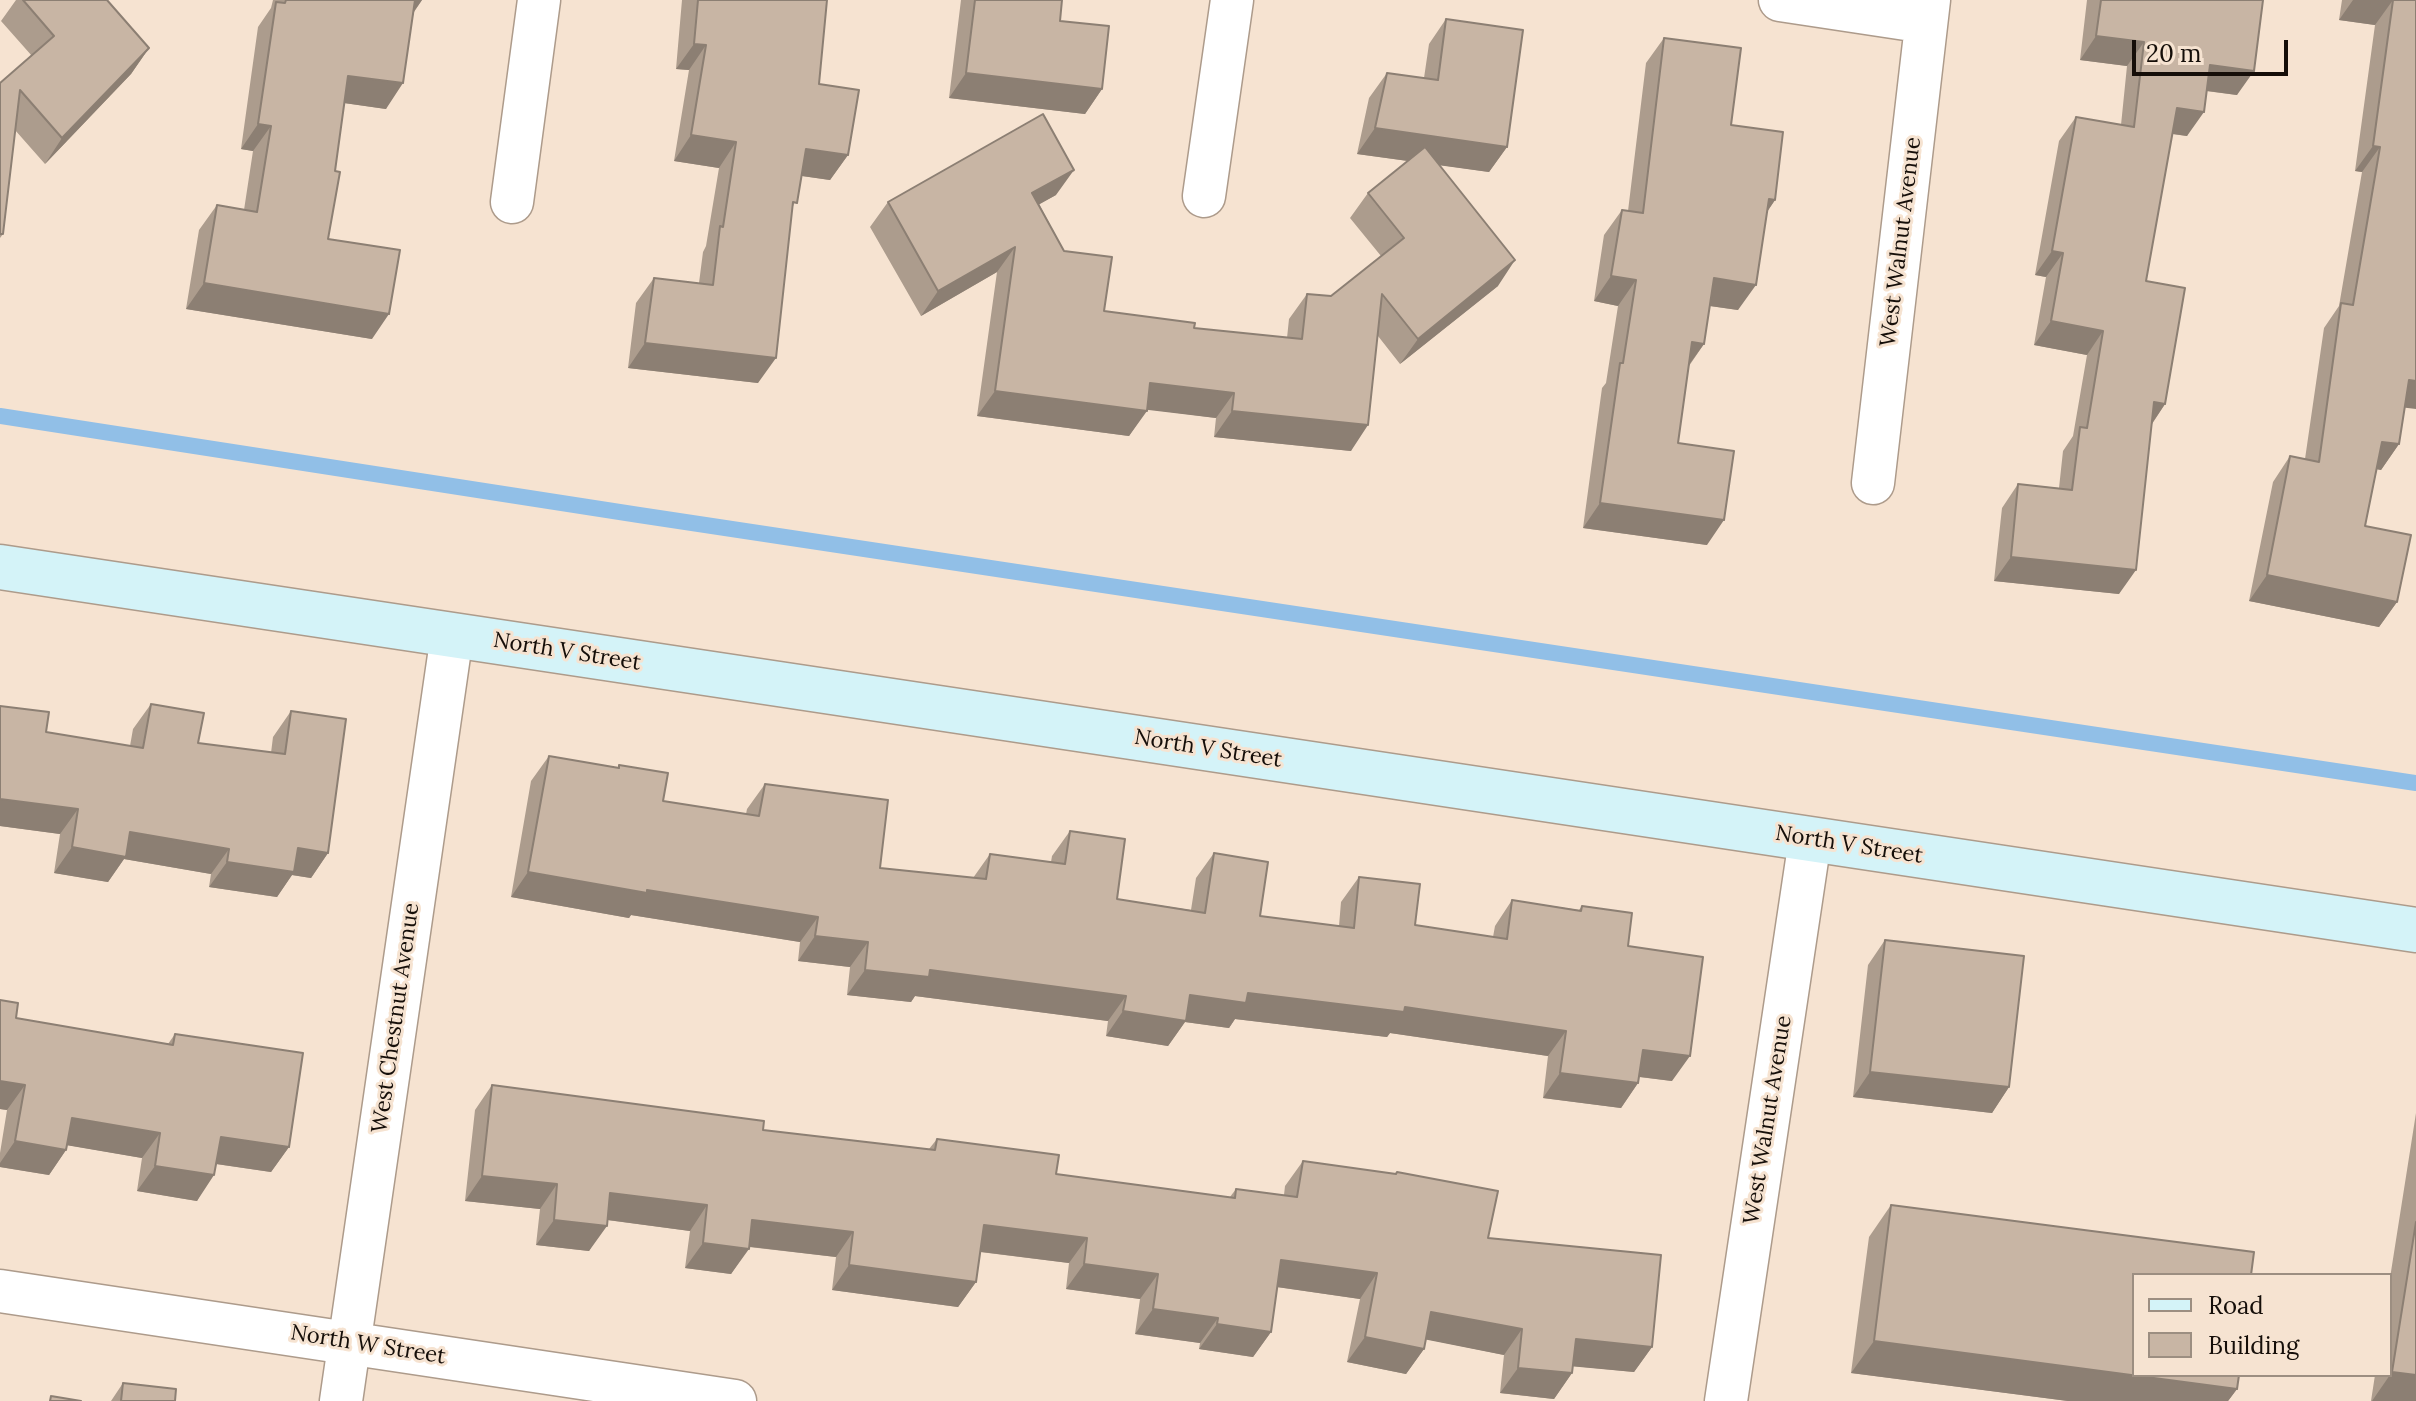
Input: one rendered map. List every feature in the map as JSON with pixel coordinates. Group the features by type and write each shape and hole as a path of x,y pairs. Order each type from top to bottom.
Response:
{"street":[{"path":"512,202 539,0"},
{"path":"1204,196 1232,0"},
{"path":"1780,0 1928,11"},
{"name":"West Walnut Avenue","path":"1873,483 1928,11"},
{"name":"North V Street","path":"0,567 2416,930"},
{"name":"West Chestnut Avenue","path":"341,1401 452,635"},
{"name":"West Walnut Avenue","path":"1726,1401 1810,840"},
{"name":"North W Street","path":"0,1291 735,1401"}],"building":[{"path":"23,0 107,0 149,48 62,138 20,90 3,234 0,234 0,83 54,36"},
{"path":"286,0 415,0 403,83 348,76 335,171 340,172 328,239 400,250 389,314 204,283 217,205 257,212 271,126 258,124 276,2 285,3"},
{"path":"698,0 827,0 819,84 859,90 848,155 806,149 797,203 793,202 776,358 645,343 654,278 713,285 720,226 723,227 736,142 691,135 706,45 694,44"},
{"path":"975,0 1062,0 1060,21 1109,26 1102,89 966,73"},
{"path":"2101,0 2263,0 2254,71 2210,65 2204,112 2177,108 2146,281 2185,288 2165,404 2154,402 2136,570 2011,557 2018,484 2072,490 2080,427 2087,428 2103,331 2051,321 2063,253 2052,251 2076,117 2134,127 2144,42 2096,36"},
{"path":"2393,0 2416,0 2416,381 2409,380 2399,444 2382,442 2365,526 2411,535 2397,602 2267,575 2290,456 2319,462 2341,303 2353,305 2380,147 2373,146"},
{"path":"1446,19 1523,30 1507,147 1375,128 1387,73 1438,80"},
{"path":"1664,38 1741,48 1731,125 1783,132 1775,200 1769,199 1756,285 1714,278 1704,344 1692,342 1678,443 1734,451 1724,520 1600,503 1620,363 1623,363 1636,280 1611,276 1622,210 1643,213"},
{"path":"1043,114 1074,170 1032,193 1064,251 1112,257 1104,311 1195,323 1194,328 1302,339 1307,294 1331,296 1404,238 1368,193 1425,147 1515,260 1418,339 1382,294 1368,425 1232,411 1234,393 1150,383 1147,411 995,391 1015,247 938,291 888,202"},
{"path":"151,704 204,713 198,743 285,754 291,711 346,719 328,853 298,848 294,872 227,862 229,849 130,832 126,857 72,847 78,809 0,799 0,706 49,712 46,732 143,748"},
{"path":"549,756 668,773 663,801 759,816 765,784 888,800 880,868 986,879 990,854 1065,864 1070,831 1125,839 1117,899 1205,913 1214,853 1268,862 1260,916 1354,928 1359,877 1420,884 1415,925 1507,939 1512,900 1581,911 1582,906 1632,913 1628,946 1703,957 1690,1056 1643,1050 1638,1083 1560,1073 1566,1031 1405,1007 1404,1012 1248,993 1246,1003 1190,995 1186,1021 1123,1011 1126,996 930,970 929,977 865,970 868,942 815,936 818,917 647,890 647,893 528,872"},
{"path":"1885,940 2024,956 2009,1087 1870,1072"},
{"path":"0,1000 18,1003 16,1018 173,1045 175,1034 303,1053 289,1147 221,1137 214,1175 155,1166 160,1133 72,1118 66,1150 15,1141 25,1085 0,1081"},
{"path":"492,1085 764,1121 763,1130 935,1150 937,1139 1059,1155 1056,1174 1235,1198 1236,1189 1297,1197 1303,1161 1397,1172 1498,1191 1488,1238 1661,1255 1652,1347 1576,1339 1572,1373 1518,1368 1522,1329 1431,1312 1424,1349 1365,1337 1377,1273 1281,1260 1271,1332 1217,1324 1218,1318 1153,1309 1158,1274 1084,1264 1087,1238 984,1225 976,1282 849,1265 853,1232 752,1220 749,1249 703,1243 707,1205 610,1193 607,1226 554,1220 557,1184 482,1176"},
{"path":"1891,1205 2254,1252 2251,1273 2132,1273 2132,1375 1874,1341"},
{"path":"2416,1222 2416,1375 2392,1372"},
{"path":"2146,1377 2239,1377 2237,1389"},
{"path":"123,1383 176,1389 175,1401 121,1401"},
{"path":"51,1396 81,1401 50,1401"}],"waterway":[{"path":"0,416 2416,783"}]}
